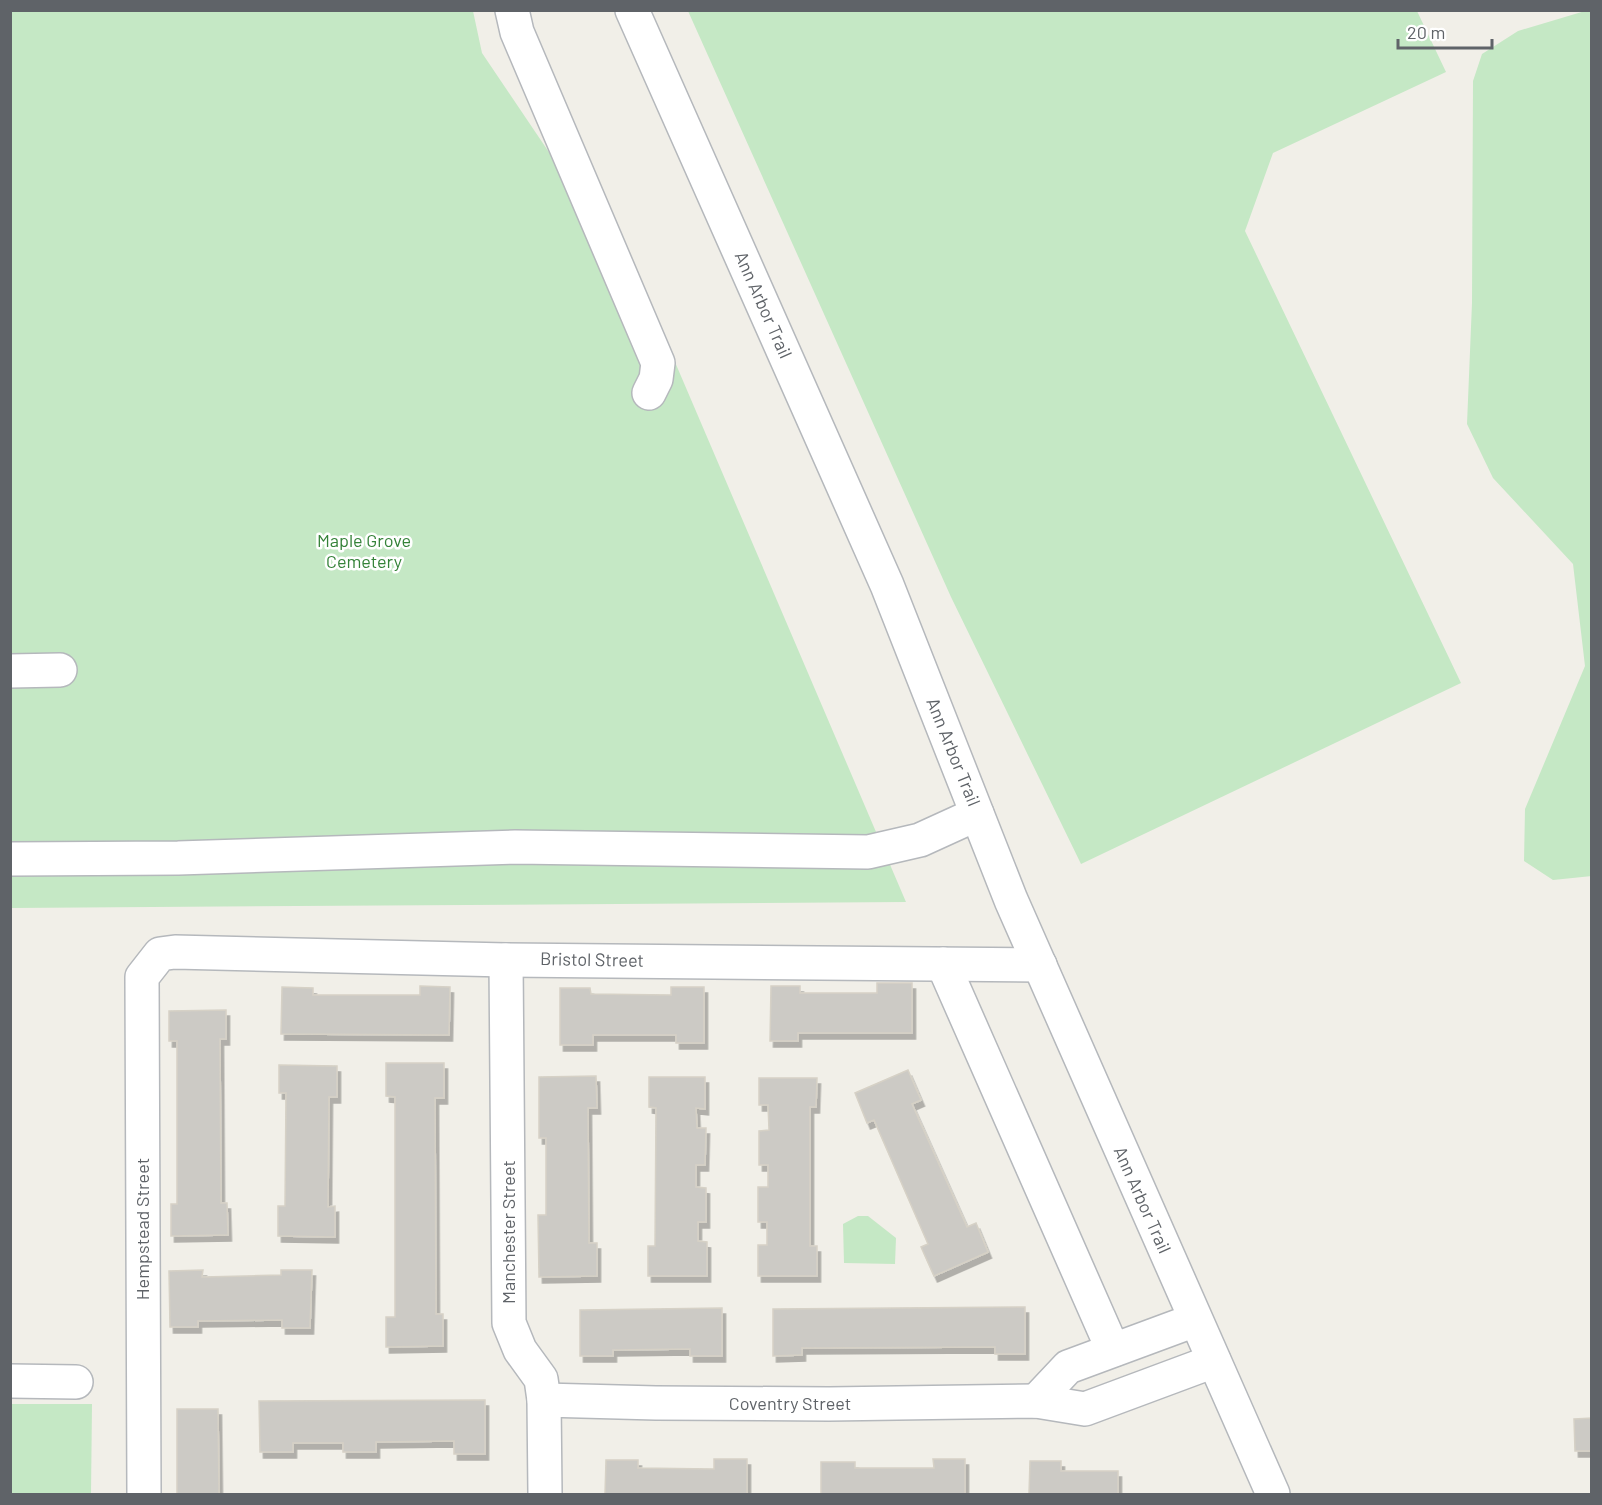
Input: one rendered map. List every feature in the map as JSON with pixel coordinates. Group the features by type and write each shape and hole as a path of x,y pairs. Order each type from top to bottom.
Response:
{"street":[{"path":"512,10 518,32 658,363 656,379 649,393"},
{"name":"Ann Arbor Trail","path":"632,10 887,585 1011,900 1273,1494"},
{"path":"10,671 60,670"},
{"path":"10,859 178,858 515,847 868,852 920,840 977,814"},
{"name":"Bristol Street","path":"149,966 160,954 175,952 506,960 1040,965"},
{"name":"Manchester Street","path":"506,960 509,1323 520,1350 541,1378 544,1400 545,1494"},
{"path":"943,964 1113,1350"},
{"name":"Hempstead Street","path":"144,1494 142,977 149,966"},
{"path":"1036,1401 1068,1367 1195,1320"},
{"name":"Coventry Street","path":"544,1400 830,1404 1036,1401 1085,1409 1214,1361"},
{"path":"10,1381 76,1382"}],"green space":[{"name":"Maple Grove Cemetery","path":"10,11 473,11 482,53 648,299 906,902 11,908"},
{"path":"688,11 1417,11 1446,72 1273,153 1245,231 1461,683 1081,864 951,597"},
{"path":"1585,11 1592,11 1592,876 1553,880 1524,861 1525,809 1585,666 1573,564 1493,478 1467,424 1472,303 1473,81 1482,54 1518,31"},
{"path":"858,1216 868,1216 896,1238 895,1264 844,1263 843,1224"},
{"path":"11,1404 92,1404 91,1494 11,1494"}],"building":[{"path":"877,983 912,983 912,1033 798,1033 798,1041 770,1041 771,986 800,986 800,993 877,993"},
{"path":"420,986 450,987 449,1035 281,1034 282,987 313,988 313,995 420,995"},
{"path":"671,987 704,987 704,1043 676,1043 676,1035 593,1035 593,1045 560,1045 560,988 590,988 591,994 671,995"},
{"path":"226,1010 226,1039 220,1039 221,1203 227,1203 228,1235 171,1236 171,1204 177,1204 177,1041 169,1041 169,1011"},
{"path":"386,1063 444,1063 444,1098 435,1098 436,1314 443,1314 443,1346 386,1347 386,1317 395,1317 395,1097 386,1096"},
{"path":"279,1065 337,1066 337,1097 329,1097 328,1207 335,1206 335,1237 278,1236 278,1206 285,1206 286,1093 279,1093"},
{"path":"908,1070 921,1100 912,1104 967,1227 976,1223 988,1252 934,1276 921,1247 928,1244 874,1120 867,1123 855,1093"},
{"path":"596,1076 597,1108 588,1108 589,1243 597,1243 597,1276 539,1277 538,1215 546,1215 546,1138 539,1138 539,1077"},
{"path":"649,1077 705,1077 705,1109 696,1108 697,1128 706,1128 705,1165 696,1165 696,1187 706,1188 706,1222 698,1222 698,1241 707,1242 707,1276 648,1276 648,1246 655,1246 656,1108 649,1107"},
{"path":"759,1078 817,1078 816,1107 810,1107 810,1246 817,1246 817,1276 758,1276 758,1245 767,1245 767,1222 758,1222 758,1187 768,1187 768,1165 759,1165 759,1131 769,1130 768,1105 759,1105"},
{"path":"203,1270 202,1277 281,1275 281,1270 312,1270 310,1328 282,1328 282,1320 198,1321 198,1327 170,1327 169,1271"},
{"path":"1025,1307 1025,1354 995,1354 995,1347 802,1348 802,1355 773,1356 773,1309"},
{"path":"722,1308 722,1356 690,1356 690,1349 613,1350 613,1356 580,1356 580,1310"},
{"path":"485,1400 485,1454 454,1454 454,1441 376,1442 376,1452 343,1452 343,1443 293,1443 293,1452 260,1452 259,1401"},
{"path":"177,1409 218,1409 219,1494 177,1494"},
{"path":"1592,1418 1592,1451 1575,1451 1574,1419"},
{"path":"714,1459 747,1459 747,1494 605,1494 606,1460 638,1460 638,1468 714,1469"},
{"path":"933,1459 965,1459 965,1494 821,1494 821,1462 855,1462 855,1468 934,1468"},
{"path":"1030,1461 1061,1461 1061,1471 1118,1471 1118,1494 1029,1494"}]}
